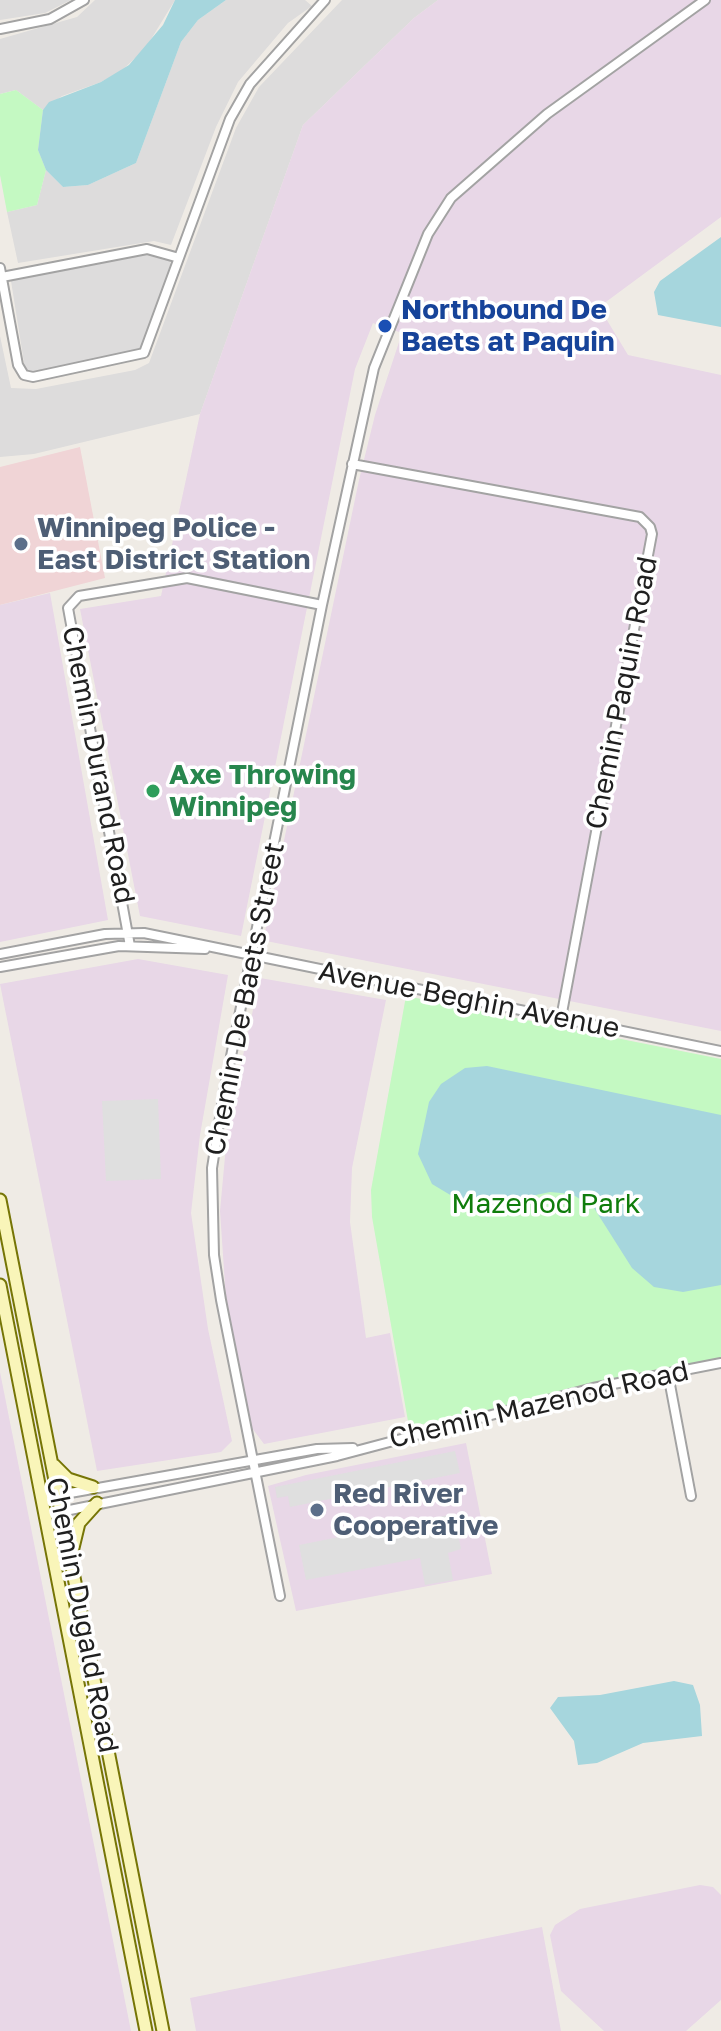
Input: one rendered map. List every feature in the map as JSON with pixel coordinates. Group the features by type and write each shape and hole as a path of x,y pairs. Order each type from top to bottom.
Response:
{"main road":[{"name":"Chemin Dugald Road","path":"0,1200 163,2031"},
{"name":"Chemin Dugald Road","path":"0,1285 146,2031"},
{"path":"51,1460 68,1479 93,1487"},
{"path":"71,1565 79,1523 97,1503"}],"street":[{"path":"0,29 64,14 84,0"},
{"path":"179,258 147,249 1,272 18,365 24,375 33,377 144,353 179,258 230,119 250,84 325,0"},
{"name":"Chemin De Baets Street","path":"280,1596 219,1285 212,1177 225,1086 322,605 380,351 428,234 445,206 477,173 547,114 705,0"},
{"name":"Chemin Paquin Road","path":"352,464 640,517 650,527 652,534 561,1018"},
{"name":"Chemin Durand Road","path":"130,946 68,608 79,596 97,591 187,578 322,605"},
{"name":"Avenue Beghin Avenue","path":"0,954 129,933 192,941 253,957 721,1051"},
{"name":"Avenue Beghin Avenue","path":"0,967 130,946 218,949"},
{"name":"Chemin Mazenod Road","path":"45,1515 256,1474 593,1388 721,1363"},
{"path":"668,1374 691,1496"},
{"name":"Chemin Mazenod Road","path":"42,1498 336,1446 358,1448"}],"shaded area":[{"path":"0,0 71,0 45,13 0,20"},
{"path":"95,0 175,0 145,49 120,72 62,96 43,110 16,90 0,94 0,39 77,17"},
{"path":"226,0 305,0 312,6 288,23 238,82 216,127 171,245 154,241 18,263 7,212 37,205 46,170 63,187 88,185 136,163 181,42 198,20"},
{"path":"342,0 438,0 414,18 303,125 200,414 34,454 0,457 0,336 11,388 36,389 135,370 149,363 236,128 259,87"},
{"path":"438,0 721,0 721,217 599,307 628,355 721,375 721,1031 266,941 265,932 359,480 375,415 402,333 373,323 355,369 241,936 140,916 80,609 161,596 200,414 303,125 414,18"},
{"path":"143,254 169,259 172,267 142,349 32,373 25,369 11,281"},
{"path":"80,447 105,578 0,605 0,467"},
{"path":"50,593 108,920 0,942 0,605"},
{"path":"138,959 228,975 200,1135 191,1213 208,1329 232,1441 221,1452 97,1471 0,984"},
{"path":"260,978 386,1000 352,1168 350,1222 366,1338 390,1333 405,1417 264,1444 252,1428 226,1299 220,1211 228,1124"},
{"path":"158,1099 161,1179 106,1181 102,1101"},
{"path":"0,1372 131,2031 0,2031"},
{"path":"466,1443 492,1574 296,1611 268,1486 306,1475"},
{"path":"455,1451 460,1473 290,1507 288,1496 277,1498 275,1487"},
{"path":"454,1514 461,1549 448,1553 453,1580 425,1585 420,1558 306,1580 299,1545"},
{"path":"700,1885 713,1887 721,1895 721,2000 686,2031 604,2031 561,1991 550,1935 555,1925 580,1909"},
{"path":"542,1927 561,2031 196,2031 190,1998"}],"green space":[{"path":"16,90 43,110 38,150 46,170 37,205 7,212 0,175 0,94"},
{"name":"Mazenod Park","path":"406,996 721,1059 721,1362 409,1427 372,1217 371,1190"}],"water":[{"path":"175,0 226,0 198,20 181,42 136,163 88,185 63,187 46,170 38,150 43,110 49,102 101,82 129,65 163,25"},
{"path":"721,237 721,327 658,315 654,292 660,281"},
{"path":"487,1066 721,1115 721,1285 683,1292 654,1287 632,1268 594,1208 572,1194 550,1192 489,1205 462,1202 432,1184 418,1154 429,1102 441,1084 465,1068"},
{"path":"674,1681 693,1685 700,1705 702,1736 643,1743 597,1763 578,1765 574,1741 550,1708 558,1697 600,1695"}],"place":[{"name":"Northbound De Baets at Paquin","path":"385,326"},
{"name":"Winnipeg Police - East District Station","path":"21,544"},
{"name":"Axe Throwing Winnipeg","path":"153,791"},
{"name":"Red River Cooperative","path":"317,1510"}]}
